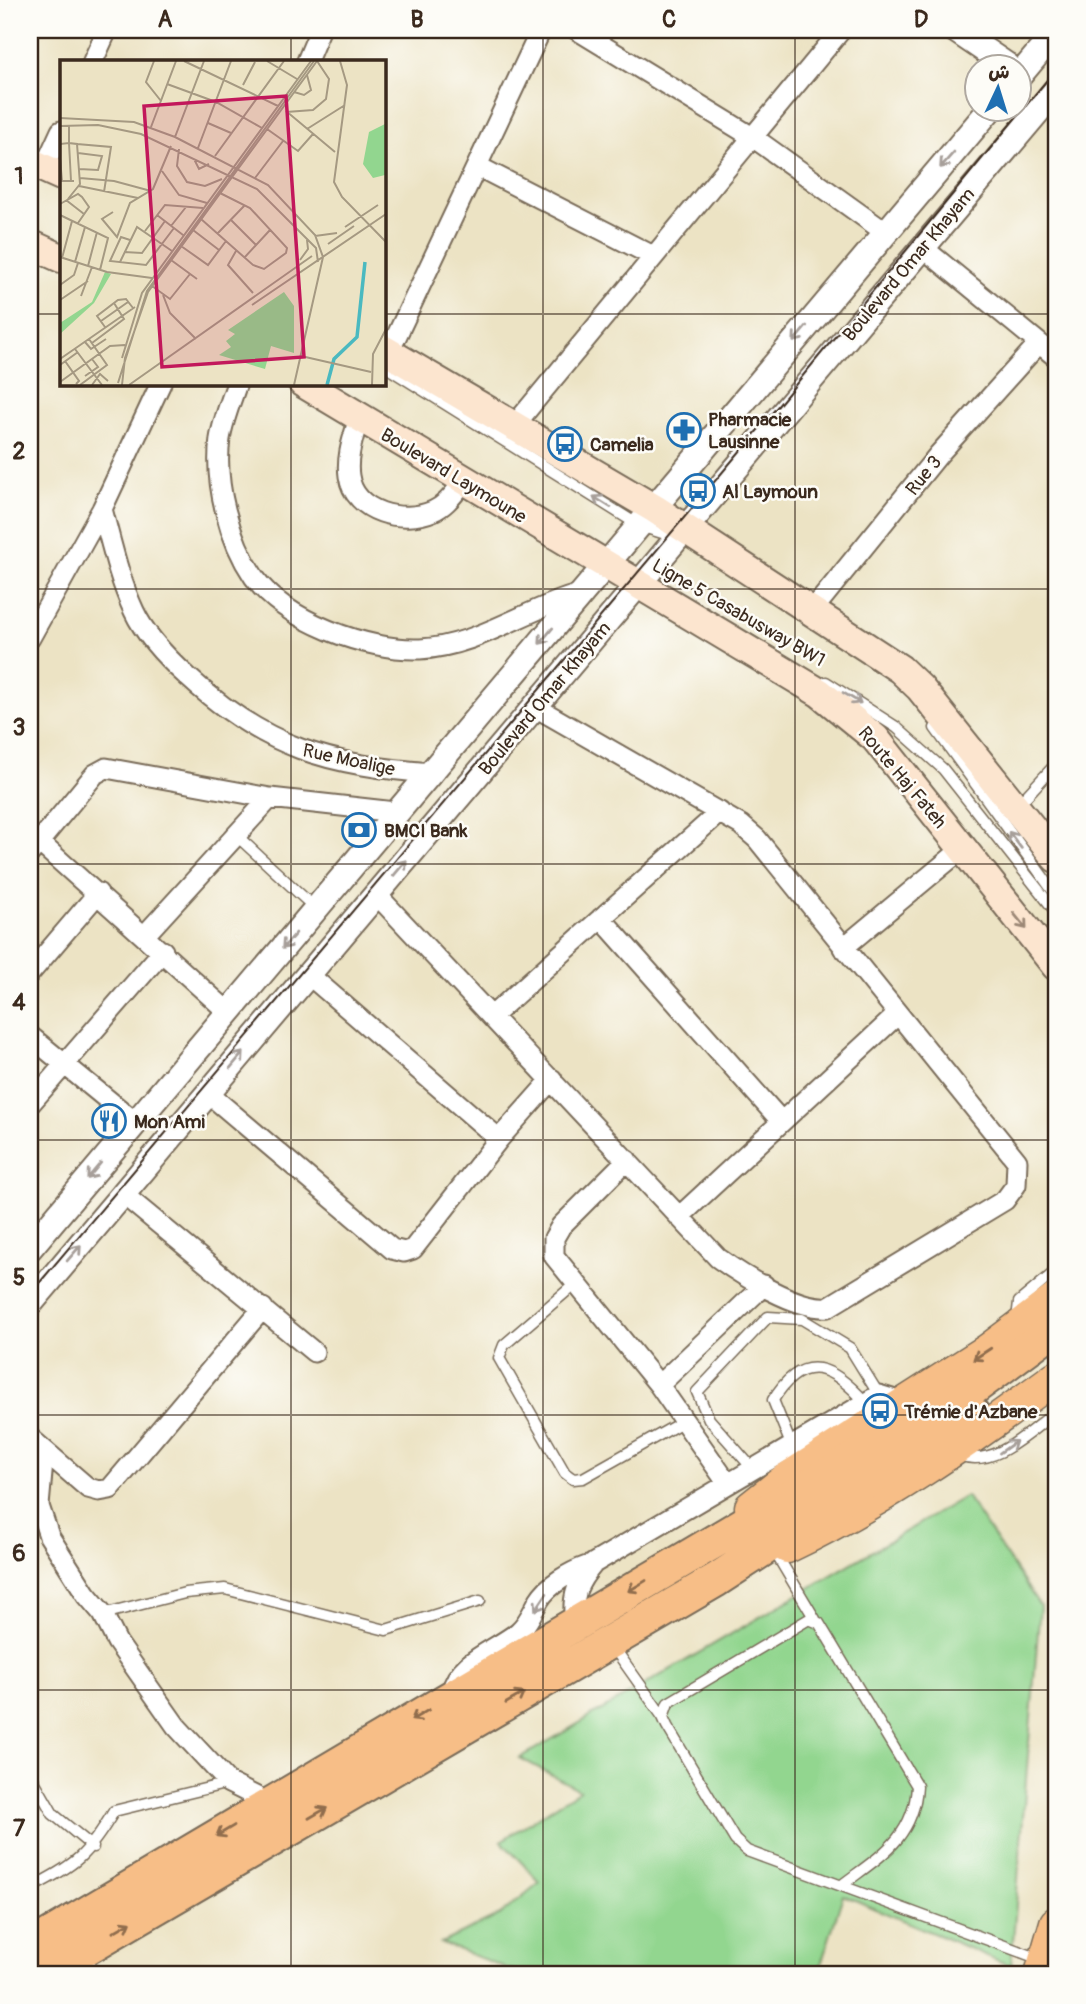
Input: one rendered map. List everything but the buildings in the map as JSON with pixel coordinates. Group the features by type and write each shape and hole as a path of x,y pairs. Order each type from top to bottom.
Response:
{"highway":[{"path":"30,1947 975,1387 1056,1327"},
{"path":"42,1974 89,1962 610,1642 716,1580 996,1398 1056,1352"}],"main road":[{"path":"30,244 60,258"},
{"path":"385,355 514,426 648,517 681,533 812,611 900,669 920,688 1014,809 1056,858"},
{"name":"Boulevard Laymoune","path":"306,385 464,482 607,563"},
{"name":"Route Haj Fateh","path":"607,563 647,581 820,693 875,738 1056,967"},
{"path":"696,1551 883,1400 1020,1326 1056,1299"},
{"path":"716,1580 842,1520 952,1452 1056,1377"},
{"path":"1043,1968 1056,1923"}],"street":[{"path":"93,60 107,30"},
{"path":"307,60 320,30"},
{"path":"385,355 541,30"},
{"path":"577,30 754,138 885,232"},
{"path":"514,426 841,30"},
{"path":"955,30 987,52"},
{"path":"1034,58 1056,32"},
{"name":"Boulevard Omar Khayam","path":"30,1304 647,581 681,533 922,247 1055,95"},
{"name":"Boulevard Omar Khayam","path":"30,1248 227,1011 648,517 979,122"},
{"path":"45,169 60,133"},
{"path":"477,166 653,256"},
{"path":"922,247 1056,357"},
{"name":"Rue 3","path":"812,611 939,454 1040,343"},
{"path":"30,638 102,509 160,385"},
{"path":"236,385 220,440 220,482 230,528 254,578 289,609 331,633 380,646 421,649 468,638 580,594"},
{"path":"359,417 350,451 349,477 356,493 369,506 386,514 408,517 431,512 446,504 464,482"},
{"name":"Rue Moalige","path":"102,509 134,612 168,659 217,704 266,736 312,755 361,766 431,773"},
{"path":"377,895 493,1015 679,1217 719,1258 744,1277 806,1304 828,1307 1005,1200 1016,1185 1017,1161 842,948 757,839 720,813 537,708"},
{"path":"227,1011 98,893 34,847 95,774 106,768 270,798 395,812"},
{"path":"145,935 270,798"},
{"path":"493,1015 720,813"},
{"path":"842,948 962,849"},
{"path":"30,973 98,893"},
{"path":"601,918 781,1121"},
{"path":"30,1104 163,951"},
{"path":"309,975 499,1139"},
{"path":"679,1217 898,1014"},
{"path":"30,1036 135,1122"},
{"path":"209,1094 392,1249 404,1252 413,1249 499,1139 552,1079"},
{"path":"627,1160 561,1226 554,1238 552,1251 556,1262 659,1385 728,1484"},
{"path":"124,1195 314,1352"},
{"path":"659,1385 764,1286"},
{"path":"37,1444 88,1488 99,1491 110,1489 263,1308"},
{"path":"450,1697 454,1679 484,1654 520,1631 540,1599 570,1572 594,1563 754,1469 883,1400"},
{"path":"37,1444 34,1504 49,1536 86,1594 103,1614 117,1642 176,1726 229,1783 271,1804"},
{"path":"575,1623 572,1604 577,1582 594,1563"}],"lane":[{"path":"385,355 648,517"},
{"path":"319,385 607,563"},
{"name":"Ligne 5 Casabusway BW1","path":"681,533 880,664 904,685 924,711"},
{"name":"Ligne 5 Casabusway BW1","path":"815,675 896,727 943,769 1056,912"},
{"path":"931,722 1056,895"},
{"path":"1014,809 1056,764"},
{"path":"236,835 316,909"},
{"path":"1020,1326 1016,1313 1019,1302 1056,1271"},
{"path":"575,1284 503,1345 499,1358 565,1473 573,1479 583,1478 684,1421"},
{"path":"754,1469 709,1419 697,1392 768,1317 802,1320 850,1348 883,1400"},
{"path":"792,1448 773,1399 784,1382 804,1369 823,1367 883,1400"},
{"path":"952,1452 963,1457 988,1457 999,1453 1056,1412"},
{"path":"775,1552 917,1786 916,1801 895,1845 842,1885"},
{"path":"103,1614 185,1593 225,1589 386,1629 480,1601"},
{"path":"663,1717 668,1703 803,1621 815,1619"},
{"path":"610,1642 663,1717 741,1847 842,1885 1043,1968"},
{"path":"30,1774 53,1814 93,1847"},
{"path":"30,1888 60,1873 93,1847 114,1811 229,1783"}],"green space":[{"path":"966,1496 1040,1606 1011,1966 843,1895 818,1974 522,1974 441,1943 500,1915 540,1882 501,1841 580,1790 520,1758"}],"tram line":[{"path":"30,1294 763,424 1056,69"}],"place":[{"name":"Pharmacie Lausinne","path":"684,430"},
{"name":"Camelia","path":"565,444"},
{"name":"Al Laymoun","path":"698,491"},
{"name":"BMCI Bank","path":"359,830"},
{"name":"Mon Ami","path":"109,1121"},
{"name":"Trémie d'Azbane","path":"880,1411"}]}
